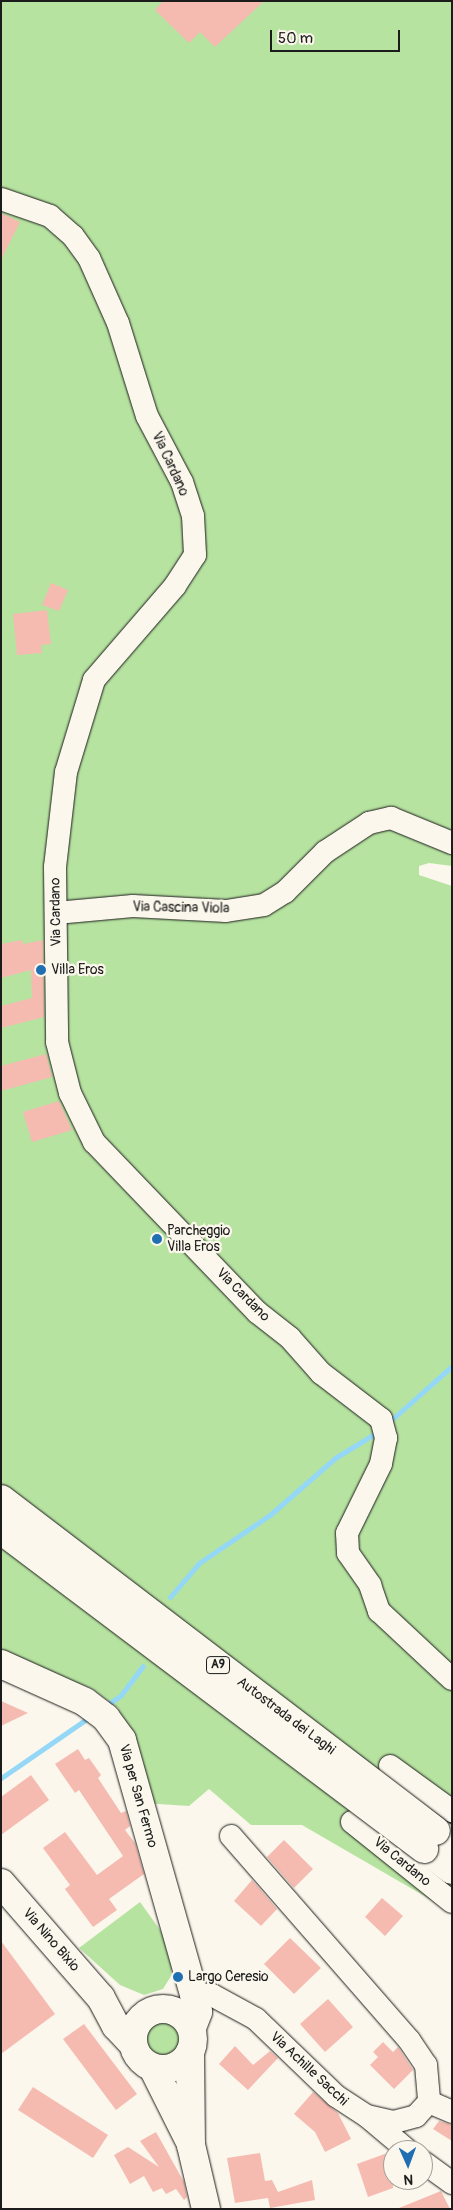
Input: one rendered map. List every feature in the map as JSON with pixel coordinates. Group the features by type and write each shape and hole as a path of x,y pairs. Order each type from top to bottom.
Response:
{"main road":[{"name":"Autostrada dei Laghi","path":"1,1499 441,1833 452,1870"},
{"name":"Autostrada dei Laghi","path":"1,1530 441,1833"},
{"name":"Via per San Fermo","path":"1,1664 85,1702 106,1718 122,1740 198,2012 191,2040 191,2145"},
{"name":"Via Nino Bixio","path":"1,1882 102,1998 116,2026 132,2043"},
{"path":"184,1964 168,1995 156,2009 137,2022 132,2043 139,2058 153,2068 191,2145 206,2209"},
{"path":"102,1998 180,2014 191,2040 174,2068 153,2068"}],"street":[{"name":"Via Cardano","path":"1,199 50,216 73,236 89,258 118,323 147,416 182,482 193,516 195,555 175,586 94,680 66,772 55,867 57,1042 70,1093 94,1142 257,1312 290,1338 321,1373 384,1429 373,1485 347,1533 348,1553 370,1585 379,1611 452,1679"},
{"name":"Via Cascina Viola","path":"56,913 134,906 226,911 264,905 285,892 325,852 369,823 391,818 452,843"},
{"path":"390,1766 441,1833"},
{"name":"Via Cardano","path":"352,1822 452,1902"},
{"path":"231,1836 409,2040 426,2065 429,2102 452,2112"},
{"name":"Via Achille Sacchi","path":"194,1994 212,1995 256,2019 336,2096 367,2116 394,2122 416,2116 429,2102"},
{"path":"367,2116 395,2140"},
{"path":"433,2169 452,2182"}],"green space":[{"path":"1,1 452,1 452,866 429,863 419,866 419,875 452,886 452,1912 302,1825 251,1825 209,1789 189,1806 143,1803 139,1764 118,1708 91,1688 1,1658"},
{"path":"140,1902 163,1934 172,1963 171,1976 163,1989 144,1995 120,1985 79,1948"},
{"path":"163,2021 175,2027 181,2039 175,2051 163,2057 151,2051 145,2039 151,2027"}],"building":[{"path":"163,1 264,1 215,47 200,32 189,43 155,10"},
{"path":"1,213 20,222 1,260"},
{"path":"51,583 68,590 59,611 42,605"},
{"path":"47,610 51,644 41,645 42,653 17,655 13,614"},
{"name":"Villa Eros","path":"22,940 23,944 43,940 44,1017 1,1028 1,1006 32,998 31,970 1,978 1,944"},
{"path":"46,1054 52,1077 1,1091 1,1066"},
{"path":"59,1101 72,1130 32,1142 23,1112"},
{"path":"1,1701 28,1713 1,1726"},
{"path":"78,1749 85,1760 89,1758 101,1775 98,1778 121,1813 126,1811 130,1826 125,1830 135,1843 144,1874 109,1899 117,1910 93,1927 65,1889 70,1885 43,1848 65,1832 97,1875 123,1856 79,1790 75,1793 55,1764"},
{"path":"31,1775 49,1800 1,1835 1,1797"},
{"path":"284,1840 313,1869 294,1888 267,1857"},
{"path":"252,1880 277,1909 261,1926 234,1901"},
{"path":"382,1898 403,1916 385,1936 365,1917"},
{"path":"290,1938 321,1968 294,1994 264,1964"},
{"path":"1,1941 55,2014 1,2054"},
{"path":"328,1999 353,2027 325,2052 300,2024"},
{"path":"84,2024 137,2094 116,2110 63,2039"},
{"path":"383,2042 393,2052 398,2047 413,2070 394,2089 370,2065 378,2057 373,2052"},
{"path":"235,2046 253,2065 270,2051 278,2058 248,2090 219,2064"},
{"path":"33,2087 108,2135 93,2158 18,2110"},
{"path":"313,2092 338,2113 351,2139 325,2152 315,2132 294,2114"},
{"path":"439,2121 452,2125 452,2141 433,2129"},
{"path":"156,2132 184,2182 187,2197 184,2200 176,2189 166,2194 162,2188 153,2192 144,2176 130,2184 114,2155 128,2147 159,2167 140,2141"},
{"path":"260,2153 265,2181 272,2180 278,2192 312,2180 315,2200 270,2208 268,2198 235,2203 227,2158"},
{"path":"383,2155 383,2190 387,2190 368,2197 357,2164"},
{"path":"441,2191 450,2209 399,2209 399,2208"}],"waterway":[{"path":"389,1422 452,1366"},
{"path":"170,1597 199,1563 271,1514 335,1458 379,1431"},
{"path":"104,1707 121,1695 143,1666"},
{"path":"1,1778 91,1716"}],"place":[{"name":"Villa Eros","path":"41,970"},
{"name":"Parcheggio Villa Eros","path":"157,1239"},
{"name":"Largo Ceresio","path":"178,1977"}]}
